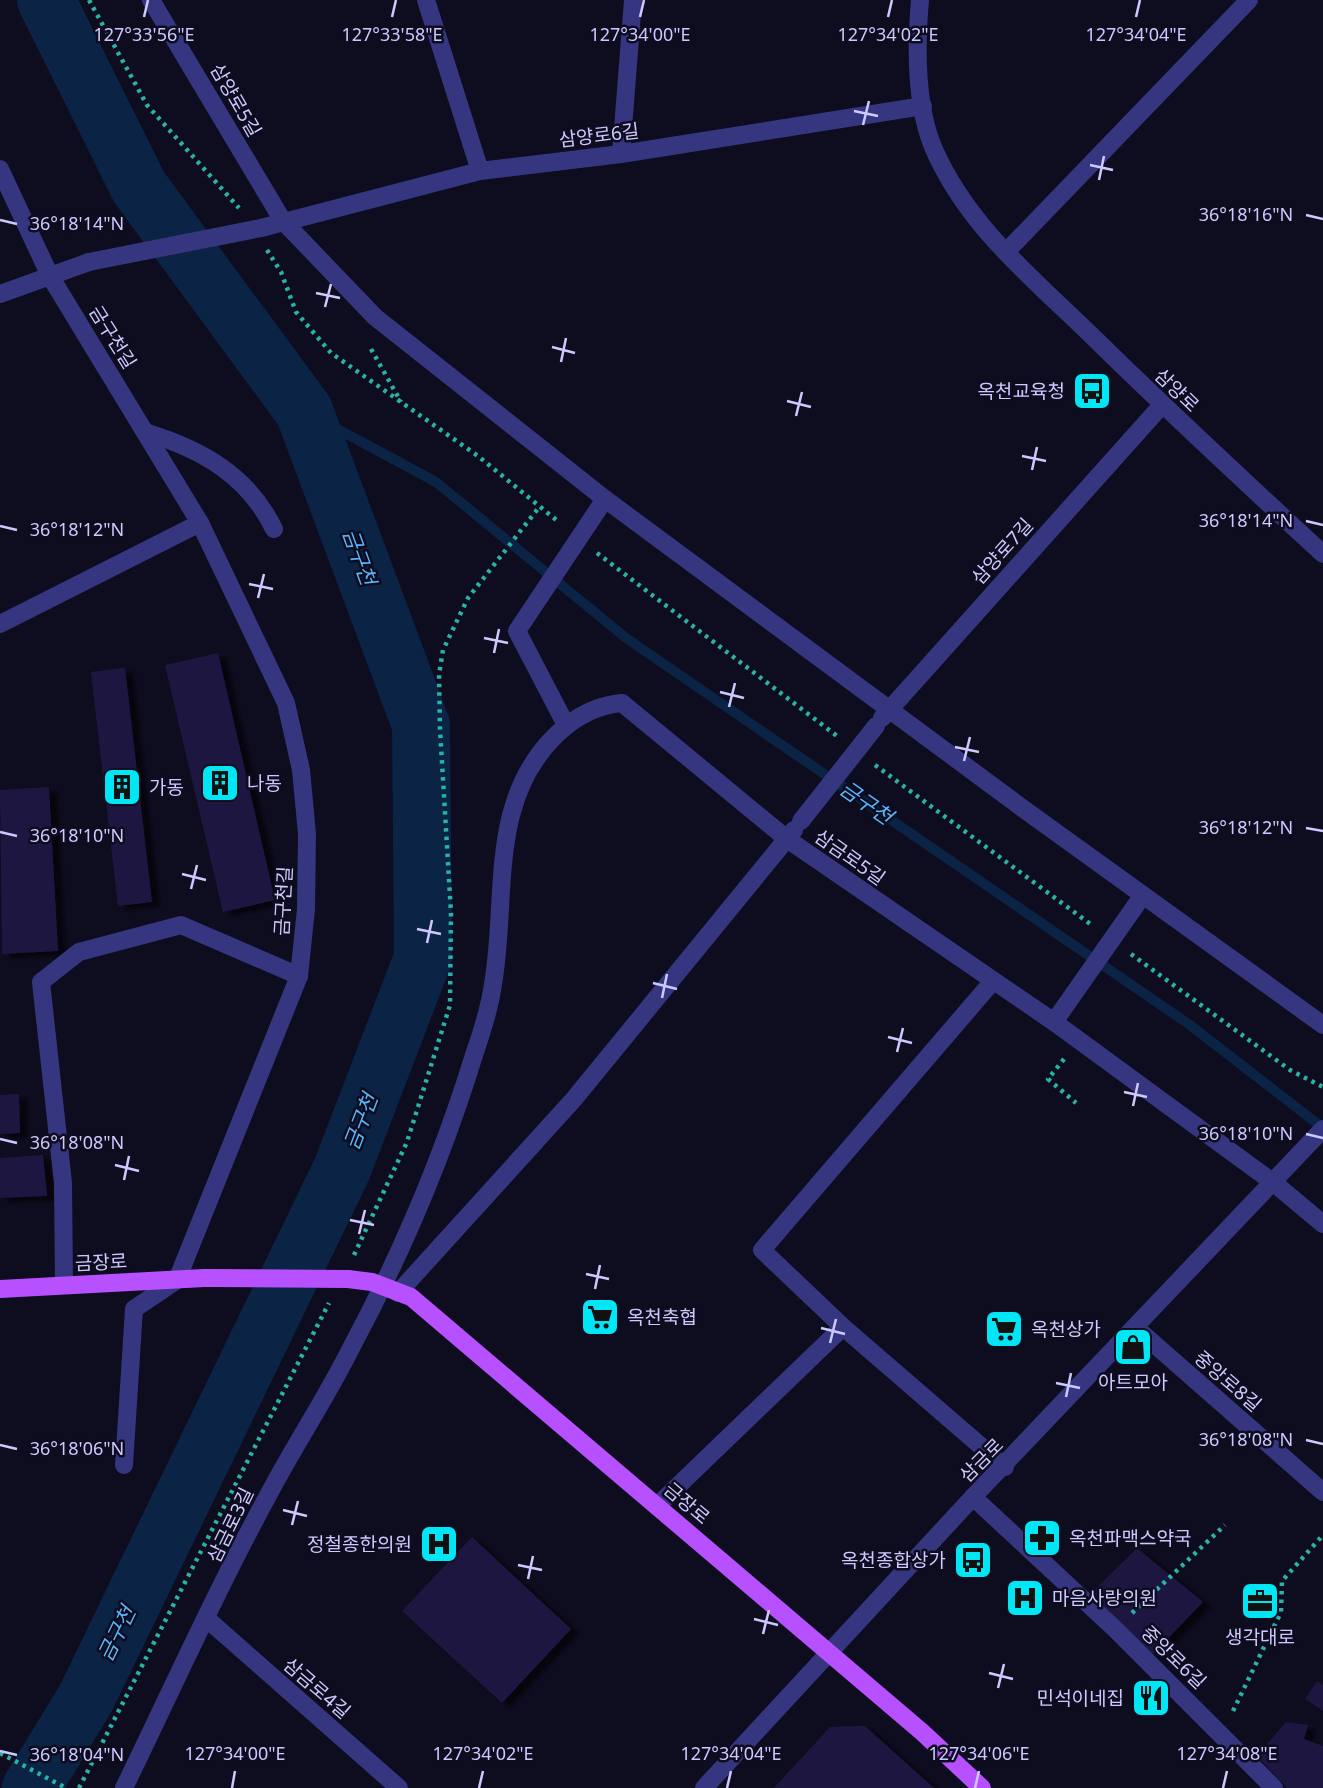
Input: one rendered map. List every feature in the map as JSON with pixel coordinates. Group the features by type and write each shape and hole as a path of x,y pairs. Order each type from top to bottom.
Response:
{"main road":[{"name":"금장로","path":"5,1286 204,1279 343,1280 381,1285 411,1297 829,1652 982,1788"}],"street":[{"name":"삼양로5길","path":"151,0 283,221 374,317 605,499 1323,1025"},
{"path":"426,0 480,171"},
{"path":"621,154 633,0"},
{"name":"삼양로","path":"920,0 920,88 923,106 932,144 960,199 1006,252 1162,405 1323,554"},
{"path":"1006,252 1249,0"},
{"name":"삼양로6길","path":"0,294 89,262 261,228 480,171 621,154 923,106"},
{"name":"금구천길","path":"0,169 50,276 148,433 200,523 286,703 301,770 307,834 306,909 299,976 177,1280"},
{"name":"삼양로7길","path":"787,839 889,709 1162,405"},
{"path":"148,433 186,444 227,468 262,505 274,529"},
{"path":"566,725 517,631 605,499"},
{"path":"0,624 200,523"},
{"name":"삼금로3길","path":"124,1788 270,1491 351,1350 427,1186 474,1056 493,985 505,850 512,806 543,747 566,725 602,704 622,703 787,839"},
{"name":"삼금로5길","path":"398,1293 574,1099 787,839 1054,1022 1274,1183 1323,1224"},
{"path":"1054,1022 1143,895"},
{"path":"64,1285 63,1183 41,982 79,953 181,925 299,976"},
{"path":"993,981 762,1250 843,1327 1005,1467"},
{"name":"삼금로","path":"704,1788 973,1497 1005,1467 1323,1129"},
{"path":"124,1465 134,1309 177,1280"},
{"path":"657,1506 843,1327"},
{"name":"중앙로8길","path":"1136,1328 1323,1493"},
{"name":"중앙로6길","path":"973,1497 1115,1629 1273,1788"},
{"name":"삼금로4길","path":"207,1619 399,1788"}],"path":[{"path":"89,0 147,105 244,213"},
{"path":"266,249 281,272 296,312 331,353 478,456 561,524"},
{"path":"79,1788 343,1280 407,1142 450,1005 451,913 439,675 443,650 468,598 540,506"},
{"path":"593,550 846,743"},
{"path":"867,759 1104,934"},
{"path":"1125,950 1290,1070 1323,1087"},
{"path":"1076,1103 1048,1079 1079,1040"},
{"path":"1115,1629 1225,1525"},
{"path":"1222,1734 1281,1612 1282,1581 1323,1535"},
{"path":"0,1753 66,1788"}],"building":[{"name":"나동","path":"218,653 275,900 223,912 165,665"},
{"name":"가동","path":"125,668 152,902 118,906 91,672"},
{"path":"49,787 58,951 2,954 0,790"},
{"path":"19,1094 20,1133 0,1134 0,1095"},
{"path":"43,1155 47,1196 0,1198 0,1158"},
{"path":"472,1537 571,1629 502,1703 402,1611"},
{"path":"1137,1548 1203,1602 1153,1654 1089,1595"},
{"path":"1317,1681 1323,1685 1323,1711 1305,1699"},
{"path":"1286,1722 1308,1725 1304,1739 1323,1746 1323,1788 1287,1788 1257,1756"},
{"path":"865,1726 934,1788 774,1788 830,1727"}],"waterway":[{"name":"금구천","path":"31,1788 86,1698 342,1169 423,958 421,725 304,411 139,187 46,0"},
{"name":"금구천","path":"304,411 436,482 626,638 1190,1025 1323,1128"}],"place":[{"name":"옥천교육청","path":"1092,391"},
{"name":"나동","path":"220,783"},
{"name":"가동","path":"122,787"},
{"name":"옥천축협","path":"600,1317"},
{"name":"옥천상가","path":"1004,1329"},
{"name":"아트모아","path":"1133,1347"},
{"name":"옥천파맥스약국","path":"1042,1538"},
{"name":"정철종한의원","path":"439,1544"},
{"name":"옥천종합상가","path":"973,1560"},
{"name":"마음사랑의원","path":"1025,1598"},
{"name":"생각대로","path":"1260,1601"},
{"name":"민석이네집","path":"1151,1698"}]}
